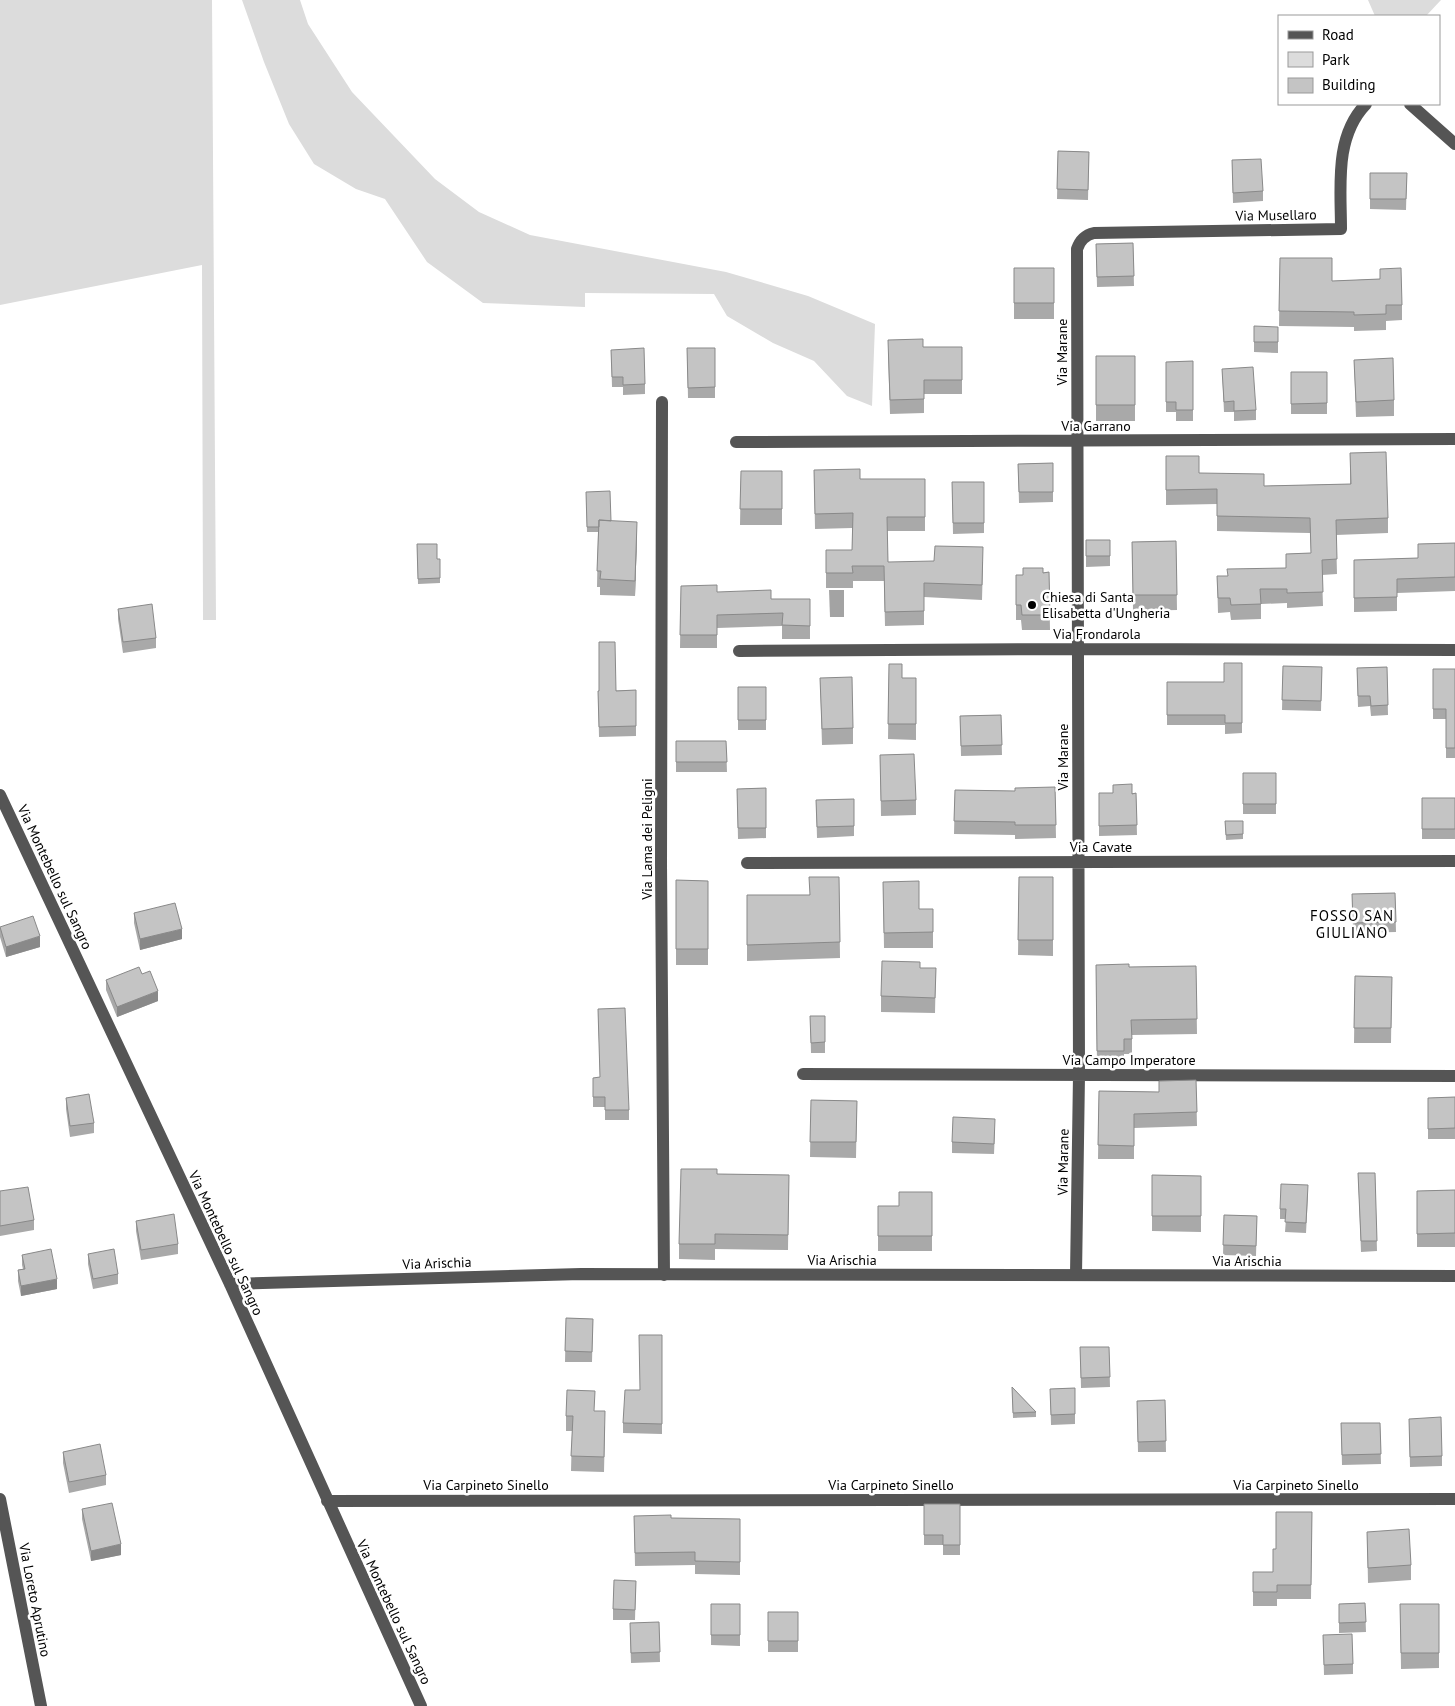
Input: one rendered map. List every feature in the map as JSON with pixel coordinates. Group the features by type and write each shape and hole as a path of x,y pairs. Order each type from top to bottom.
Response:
{"street":[{"name":"Via Musellaro","path":"1080,240 1094,233 1341,229 1341,165 1344,145 1349,127 1365,105"},
{"path":"1411,105 1455,144"},
{"name":"Via Marane","path":"1076,1275 1079,1075 1076,254 1080,240"},
{"name":"Via Lama dei Peligni","path":"662,402 664,1275"},
{"name":"Via Garrano","path":"736,442 1455,440"},
{"name":"Via Frondarola","path":"738,650 1455,650"},
{"name":"Via Montebello sul Sangro","path":"0,795 230,1284 421,1706"},
{"name":"Via Cavate","path":"747,863 1455,861"},
{"name":"Via Campo Imperatore","path":"803,1074 1455,1076"},
{"name":"Via Arischia","path":"230,1284 581,1274 1455,1276"},
{"name":"Via Loreto Aprutino","path":"0,1499 41,1706"},
{"name":"Via Carpineto Sinello","path":"327,1501 1455,1500"}],"green space":[{"path":"0,0 212,0 216,620 203,620 202,265 0,305"},
{"path":"242,0 300,0 308,24 352,92 435,179 479,212 530,235 726,272 808,296 875,324 872,406 847,396 814,361 773,343 727,316 714,294 585,293 585,307 483,303 427,262 385,199 356,189 314,164 289,124"},
{"path":"1368,0 1441,0 1427,15 1375,15"}],"shaded area":[{"path":"829,590 844,590 844,617 830,617"}],"building":[{"path":"1058,151 1089,152 1088,190 1057,189"},
{"path":"1261,159 1263,191 1233,193 1232,160"},
{"path":"1370,173 1407,173 1406,199 1370,199"},
{"path":"1133,243 1134,276 1097,277 1096,244"},
{"path":"1280,258 1332,258 1332,281 1380,279 1380,269 1401,268 1402,305 1386,305 1386,314 1354,315 1354,312 1279,311"},
{"path":"1014,268 1054,268 1054,303 1014,303"},
{"path":"1254,326 1278,327 1278,342 1254,342"},
{"path":"923,339 923,347 962,347 962,380 924,380 924,399 890,400 888,340"},
{"path":"644,348 645,384 623,385 623,377 612,377 611,350"},
{"path":"687,348 715,348 715,387 688,388"},
{"path":"1096,356 1135,356 1135,405 1096,405"},
{"path":"1393,358 1394,400 1356,402 1354,360"},
{"path":"1193,361 1193,410 1176,410 1176,402 1166,402 1166,362"},
{"path":"1253,367 1256,410 1234,411 1234,401 1224,402 1222,369"},
{"path":"1291,372 1327,372 1327,403 1291,404"},
{"path":"1386,452 1388,518 1336,520 1337,559 1322,560 1323,592 1287,593 1287,589 1260,589 1261,604 1231,605 1230,598 1218,598 1217,576 1228,576 1227,569 1286,568 1286,554 1311,553 1310,518 1217,516 1217,489 1166,490 1166,456 1199,456 1199,473 1264,474 1264,486 1351,484 1350,453"},
{"path":"1053,463 1053,492 1019,492 1018,464"},
{"path":"860,469 860,479 925,479 925,517 887,517 888,562 934,561 935,546 983,547 982,585 924,583 924,611 885,612 884,566 852,566 853,573 826,573 826,550 852,550 853,513 815,514 814,470"},
{"path":"741,471 782,471 782,509 740,509"},
{"path":"952,482 984,482 984,523 953,523"},
{"path":"610,491 611,521 599,520 599,527 587,527 586,492"},
{"path":"599,520 637,522 635,581 600,579 601,571 597,571"},
{"path":"1086,540 1110,540 1110,556 1086,556"},
{"path":"1176,541 1177,595 1133,595 1132,542"},
{"path":"1455,543 1455,577 1397,579 1397,597 1354,598 1354,560 1418,558 1418,544"},
{"path":"417,544 437,544 437,559 440,559 440,578 418,579"},
{"name":"Chiesa di Santa Elisabetta d'Ungheria","path":"1023,568 1043,568 1043,573 1049,572 1050,615 1022,615 1021,605 1016,605 1016,575 1023,575"},
{"path":"717,585 717,592 771,590 771,599 810,599 810,626 782,625 783,613 717,615 717,635 680,635 681,586"},
{"path":"152,604 156,638 123,642 118,609"},
{"path":"599,642 615,642 616,691 636,690 636,726 599,727"},
{"path":"1224,663 1242,663 1242,723 1225,723 1225,715 1167,715 1167,682 1224,682"},
{"path":"889,664 902,664 902,678 916,678 916,724 888,724"},
{"path":"1283,666 1322,667 1321,701 1282,700"},
{"path":"1387,667 1388,705 1371,706 1370,696 1358,696 1357,668"},
{"path":"1433,669 1455,669 1455,748 1446,748 1446,709 1433,709"},
{"path":"852,677 853,728 822,729 820,678"},
{"path":"738,687 766,687 766,720 738,720"},
{"path":"1001,715 1002,745 961,746 960,716"},
{"path":"676,741 726,741 727,762 676,762"},
{"path":"914,754 916,800 881,801 880,755"},
{"path":"1243,773 1276,773 1276,804 1243,804"},
{"path":"1132,784 1132,794 1136,793 1137,825 1099,826 1099,793 1113,793 1113,785"},
{"path":"1055,787 1056,825 1015,825 1015,822 954,821 955,790 1015,791 1015,788"},
{"path":"766,788 766,828 738,828 737,789"},
{"path":"1422,798 1455,798 1455,829 1422,829"},
{"path":"854,799 854,826 817,827 816,800"},
{"path":"1225,821 1243,821 1243,834 1226,835"},
{"path":"809,877 839,877 840,942 747,945 747,895 810,895"},
{"path":"1019,877 1053,877 1053,940 1018,940"},
{"path":"676,880 708,881 708,949 676,949"},
{"path":"919,881 919,909 933,909 933,932 884,933 883,882"},
{"path":"1395,893 1396,922 1353,923 1352,894"},
{"path":"175,903 182,929 140,939 134,913"},
{"path":"33,916 40,936 6,947 0,927"},
{"path":"882,961 920,962 920,968 936,968 935,998 881,996"},
{"path":"1129,964 1129,967 1196,966 1197,1019 1131,1020 1132,1039 1124,1039 1124,1051 1097,1051 1096,965"},
{"path":"139,967 142,974 150,971 158,991 117,1007 106,980"},
{"path":"1355,976 1392,977 1391,1028 1354,1028"},
{"path":"625,1008 629,1110 605,1110 605,1097 593,1097 593,1078 600,1077 598,1009"},
{"path":"810,1016 825,1016 825,1042 811,1043"},
{"path":"1196,1080 1197,1112 1134,1114 1134,1146 1098,1145 1099,1091 1159,1092 1159,1081"},
{"path":"89,1094 94,1123 70,1126 66,1098"},
{"path":"1455,1097 1455,1128 1428,1129 1428,1098"},
{"path":"811,1100 857,1101 856,1142 810,1142"},
{"path":"953,1117 995,1119 994,1144 952,1142"},
{"path":"681,1169 717,1169 717,1174 789,1175 788,1235 715,1234 715,1244 679,1244"},
{"path":"1358,1173 1375,1173 1377,1241 1361,1241"},
{"path":"1152,1175 1201,1176 1201,1216 1152,1216"},
{"path":"1281,1184 1308,1185 1306,1223 1285,1222 1286,1209 1280,1209"},
{"path":"28,1187 34,1220 0,1226 0,1191"},
{"path":"1455,1190 1455,1233 1417,1234 1417,1191"},
{"path":"899,1192 932,1192 932,1236 878,1236 878,1206 899,1206"},
{"path":"174,1214 178,1244 141,1250 136,1221"},
{"path":"1224,1215 1257,1216 1256,1246 1223,1245"},
{"path":"51,1249 57,1279 21,1286 18,1270 25,1269 22,1255"},
{"path":"114,1249 118,1274 93,1279 88,1254"},
{"path":"566,1318 593,1319 592,1352 565,1351"},
{"path":"639,1335 662,1335 662,1424 623,1423 625,1390 640,1390"},
{"path":"1080,1347 1109,1347 1110,1377 1081,1378"},
{"path":"1012,1387 1036,1412 1013,1413"},
{"path":"1075,1388 1075,1414 1051,1415 1050,1389"},
{"path":"567,1390 595,1391 594,1411 605,1411 604,1457 571,1456 573,1416 566,1416"},
{"path":"1165,1400 1166,1441 1138,1442 1137,1401"},
{"path":"1441,1417 1442,1456 1410,1457 1409,1419"},
{"path":"1341,1423 1380,1423 1381,1454 1342,1455"},
{"path":"100,1444 106,1475 69,1482 63,1452"},
{"path":"112,1503 121,1544 91,1551 82,1509"},
{"path":"924,1504 960,1504 960,1545 943,1545 943,1535 924,1535"},
{"path":"1276,1512 1312,1512 1311,1585 1277,1585 1277,1592 1253,1592 1253,1572 1273,1572 1273,1549 1276,1549"},
{"path":"671,1515 671,1518 740,1519 740,1562 695,1561 695,1552 635,1553 634,1516"},
{"path":"1409,1529 1411,1565 1368,1568 1367,1532"},
{"path":"614,1580 636,1581 635,1610 613,1609"},
{"path":"1365,1603 1366,1622 1339,1623 1339,1604"},
{"path":"711,1604 740,1604 740,1635 711,1635"},
{"path":"1400,1604 1439,1604 1439,1653 1401,1653"},
{"path":"768,1612 798,1612 798,1641 768,1641"},
{"path":"659,1622 660,1652 631,1653 630,1623"},
{"path":"1352,1634 1353,1664 1324,1665 1323,1635"}],"place":[{"name":"Chiesa di Santa Elisabetta d'Ungheria","path":"1032,605"}],"district":[{"name":"FOSSO SAN GIULIANO","path":"1352,924"}]}
